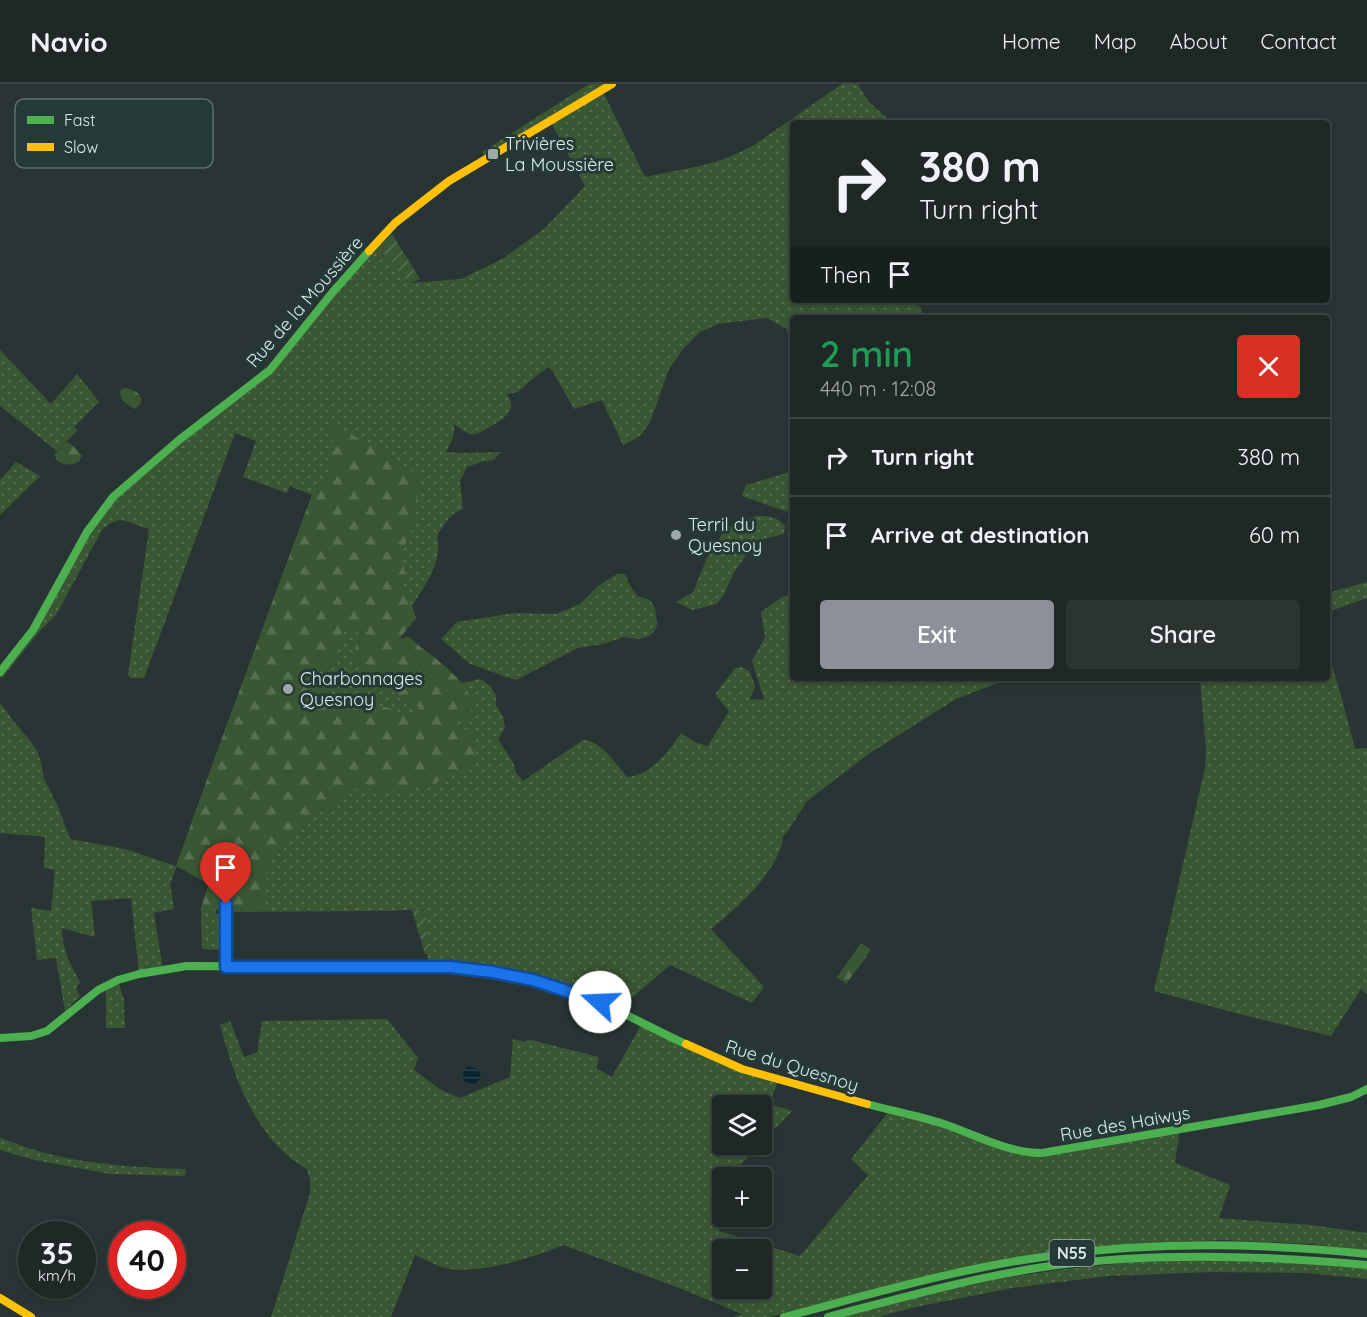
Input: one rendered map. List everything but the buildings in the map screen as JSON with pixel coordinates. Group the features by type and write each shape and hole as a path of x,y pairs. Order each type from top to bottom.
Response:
{"main road":[{"name":"Rue de la Moussière","path":"0,672 33,630 87,532 113,497 179,440 270,370 338,286 395,223 449,181 612,84"},
{"name":"Rue du Quesnoy","path":"0,1038 31,1036 47,1031 111,982 187,966 450,967 533,980 600,1002 742,1069 846,1100 890,1110"},
{"name":"Rue des Haiwys","path":"890,1110 943,1124 1019,1151 1042,1153 1319,1106 1367,1089"},
{"name":"N55","path":"784,1317 958,1272 1101,1250 1219,1244 1314,1248 1367,1254"},
{"name":"N55","path":"828,1317 1006,1274 1101,1261 1220,1255 1311,1259 1367,1265"},
{"path":"0,1298 31,1317"}],"street":[{"path":"226,904 226,967"}],"green space":[{"path":"589,84 612,84 602,90 645,177 722,160 754,145 790,120 790,303 918,303 924,315 790,315 790,343 787,329 767,318 718,324 700,332 683,349 669,369 650,422 640,436 623,445 602,400 574,409 549,367 518,392 506,394 510,400 510,410 504,418 493,425 470,434 454,424 451,442 446,452 501,452 493,460 467,467 460,481 463,509 451,516 437,537 435,564 412,606 416,618 399,639 409,637 462,683 480,679 490,686 496,695 496,705 503,717 505,728 498,739 513,762 516,773 523,781 583,740 602,748 627,777 644,772 651,767 665,755 681,733 694,742 708,746 729,711 716,693 735,668 742,667 750,672 755,686 750,699 764,699 752,661 765,637 761,612 782,597 790,596 790,681 1002,681 956,699 870,753 807,801 783,836 780,849 766,875 733,911 711,929 764,987 752,1003 670,965 618,1010 533,980 428,966 426,909 234,912 233,910 216,910 216,914 219,914 221,942 218,950 202,949 201,908 209,884 177,866 170,884 174,909 154,913 163,970 139,974 131,898 91,901 95,937 62,928 67,956 80,982 76,988 80,996 65,1011 56,958 37,960 31,908 51,911 55,870 44,868 45,837 0,833 0,703 38,753 44,779 59,809 70,839 125,849 176,866 312,495 290,486 287,493 243,477 256,441 235,433 144,678 131,678 128,675 149,529 124,520 114,521 102,530 56,615 2,678 0,672 33,630 75,554 113,497 259,379 376,244 411,283 461,279 504,258 545,228 585,186 550,121 487,159 482,152"},
{"path":"842,84 858,84 868,101 889,120 790,120"},
{"path":"392,234 420,279 411,283 407,281 378,247"},
{"path":"0,350 51,404 77,374 99,402 74,427 78,430 57,451 0,406"},
{"path":"124,388 140,395 141,402 135,409 121,399 120,391"},
{"path":"328,425 386,450 422,480 416,500 414,523 404,547 404,586 416,618 399,639 409,637 450,671 475,704 468,717 450,723 477,737 475,742 476,765 431,784 408,790 355,789 324,810 283,844 269,862 263,911 234,912 233,910 201,908 209,884 176,866 312,495 328,471 333,452","holes":["358,631 355,656 359,666 373,680 419,707 416,717 385,707 341,709 324,698 322,690 329,677 342,632"]},
{"path":"68,442 82,455 79,462 67,464 56,460 55,454"},
{"path":"16,462 40,476 0,515 0,480"},
{"path":"790,472 790,513 742,496 746,485"},
{"path":"756,516 776,519 785,526 784,534 764,539 750,550 734,572 717,604 692,610 676,602 693,592 707,558 726,528"},
{"path":"617,574 625,574 637,596 650,600 655,608 657,625 654,632 647,637 638,639 624,637 603,644 578,648 516,680 470,664 441,639 457,622 514,613 556,614 580,604 598,586"},
{"path":"1367,582 1367,598 1330,611 1330,592"},
{"path":"1330,659 1355,749 1367,748 1367,994 1361,989 1331,1036 1154,991 1205,768 1206,751 1200,681 1330,681"},
{"path":"426,909 428,954 425,954 412,910"},
{"path":"861,943 871,950 846,984 837,977"},
{"path":"118,980 124,1000 125,1028 106,1028 104,986"},
{"path":"387,1019 418,1058 414,1070 441,1090 460,1098 510,1077 513,1039 526,1042 527,1039 599,1057 596,1068 612,1077 642,1023 778,1080 772,1098 772,1095 712,1095 712,1155 750,1155 738,1167 712,1167 712,1227 718,1227 719,1231 745,1239 712,1239 712,1299 772,1299 772,1247 800,1256 868,1175 851,1159 890,1110 1030,1153 1180,1129 1175,1163 1230,1185 1219,1218 1311,1225 1367,1233 1367,1251 1312,1244 1224,1240 1066,1249 770,1317 734,1317 742,1314 563,1245 537,1255 492,1267 463,1270 446,1268 415,1255 391,1317 271,1317 310,1193 310,1180 307,1169 290,1158 274,1142 253,1112 237,1078 220,1025 230,1021 244,1057 257,1052 262,1021"},
{"path":"772,1105 792,1111 772,1132"},
{"path":"0,1138 46,1153 102,1164 186,1169 185,1176 110,1174 35,1160 0,1150"},
{"path":"1220,1259 1367,1269 1367,1279 1307,1273 1212,1272 1109,1276 1012,1288 911,1308 879,1317 841,1317 920,1296 1004,1278 1144,1261"}],"water":[{"path":"468,1066 480,1073 481,1078 475,1084 463,1081 463,1072"}],"traffic: fast":[{"path":"0,672 33,630 87,532 113,497 179,440 270,370 369,251"},
{"path":"0,1038 31,1036 47,1031 98,990 118,980 187,966 450,967 514,976 562,988 605,1005 686,1044"},
{"path":"867,1104 925,1118 1004,1147 1042,1153 1319,1105 1351,1097 1367,1089"},
{"path":"784,1317 982,1267 1089,1251 1208,1245 1367,1254"},
{"path":"828,1317 994,1276 1089,1262 1208,1256 1367,1265"}],"traffic: slow":[{"path":"369,251 395,223 449,181 612,84"},
{"path":"686,1044 742,1069 867,1104"},
{"path":"0,1298 31,1317"}],"place":[{"name":"Trivières La Moussière","path":"493,154"},
{"name":"Terril du Quesnoy","path":"676,535"},
{"name":"Charbonnages Quesnoy","path":"288,689"}],"route":[{"path":"226,904 226,967 450,967 533,980 600,1002"}]}
